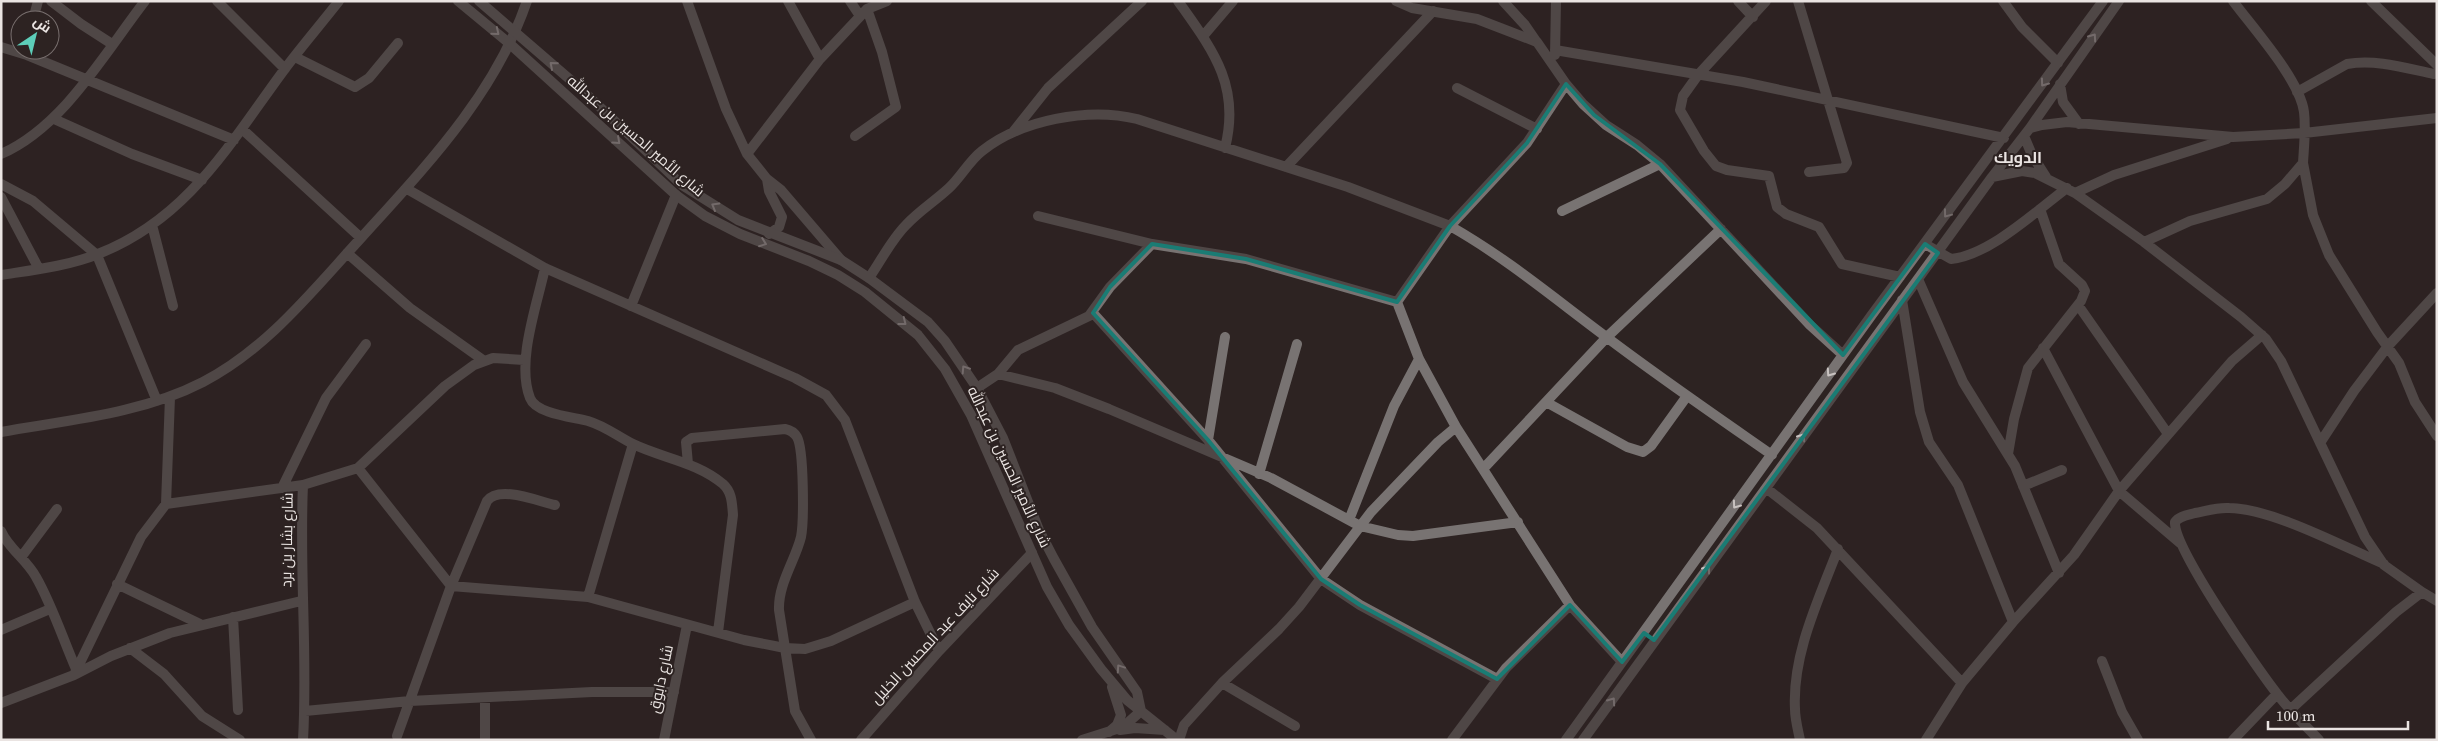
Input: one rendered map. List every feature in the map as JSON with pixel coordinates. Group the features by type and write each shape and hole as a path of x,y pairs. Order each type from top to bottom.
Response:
{"street":[{"path":"50,1 112,44"},
{"path":"1,154 24,143 54,119 145,1"},
{"path":"217,1 285,69"},
{"path":"1,276 97,255 152,225 182,202 234,140 294,57 339,1"},
{"name":"شارع الأمير الحسين بن عبدالله","path":"458,1 510,44 676,195 705,216 733,230 831,271 858,288 918,335 945,369 971,415 1048,587 1070,625 1101,669 1127,700 1178,740"},
{"name":"شارع الأمير الحسين بن عبدالله","path":"479,1 682,185 738,220 841,260 869,278 928,322 945,341 977,388 1004,438 1039,530 1088,619 1137,692 1142,711"},
{"path":"1,432 88,416 170,397 205,381 260,343 287,318 407,189 484,92 516,33 526,1"},
{"path":"687,1 726,109 747,154 767,179 780,190 841,260"},
{"path":"788,1 820,59"},
{"path":"850,1 863,13 884,60 896,107 855,136"},
{"path":"747,154 820,59 863,13 888,1"},
{"path":"1012,132 1048,88 1142,1"},
{"path":"1178,1 1204,35 1224,79 1230,102 1229,132 1225,148"},
{"path":"1204,35 1233,1"},
{"path":"1396,1 1412,8 1477,19 1537,42"},
{"path":"1503,1 1525,25 1566,84 1594,115 1660,164 1810,325 1843,355"},
{"path":"1554,66 1556,1"},
{"path":"1738,1 1753,16"},
{"path":"1766,1 1698,75 1683,96 1680,110 1704,151 1716,166 1727,170 1769,176 1777,207 1786,214 1819,227 1842,264 1900,277"},
{"path":"1798,1 1831,102 1848,163 1844,168 1809,172"},
{"path":"2003,1 2022,27 2058,63"},
{"path":"1566,740 1843,355 2103,1"},
{"path":"1583,740 1902,300 2027,132 2118,1"},
{"path":"2233,1 2271,51 2297,92 2304,113 2303,163 2309,199 2322,238 2352,294 2399,363 2415,402 2437,436"},
{"path":"2371,1 2437,65"},
{"path":"1286,167 1433,11"},
{"path":"294,57 355,86 368,78 398,43"},
{"path":"2071,46 2081,55"},
{"path":"1555,50 1784,90 1831,102 1912,116 2004,138"},
{"path":"45,60 86,79 234,140"},
{"path":"2297,92 2347,64 2383,64 2437,73"},
{"path":"1396,302 1450,226 1537,129 1566,84"},
{"path":"2060,84 2063,102 2079,124"},
{"path":"1457,88 1537,129"},
{"path":"869,278 906,224 951,186 981,152 1012,132 1067,117 1124,115 1286,167 1450,226 1485,247 1532,280 1606,337 1772,455"},
{"path":"2027,132 2054,123 2233,137 2304,133 2437,118"},
{"path":"54,119 132,154 202,180"},
{"path":"242,129 361,238"},
{"path":"2027,132 2032,156 2046,177"},
{"path":"1925,244 1954,259 1975,252 2071,191 2114,175 2233,137"},
{"path":"2144,242 2190,221 2267,199 2285,184 2303,163"},
{"path":"1562,211 1660,164"},
{"path":"1992,177 2022,171 2046,177 2071,191 2144,242 2262,335 2282,361 2365,537 2384,565"},
{"path":"767,179 769,191 782,217 779,227 770,234"},
{"path":"1,184 33,201 97,255 157,401"},
{"path":"407,189 545,268 795,378 826,395 845,420 915,602 939,651"},
{"path":"631,306 676,195"},
{"path":"1,198 39,269"},
{"path":"2008,454 2014,420 2026,373 2043,348 2078,305 2084,289 2059,264 2040,209"},
{"path":"1038,216 1152,244 1246,259 1396,302"},
{"path":"733,230 738,220"},
{"path":"152,225 174,306"},
{"path":"1483,469 1606,337 1721,229"},
{"path":"977,388 998,374 1018,350 1093,313 1110,287 1152,244"},
{"path":"347,253 410,308 483,360"},
{"path":"545,268 524,360 529,396 535,406 543,410 597,424 633,444 688,464 722,483 732,498 732,515 718,632"},
{"path":"1918,279 1962,382 2008,454 2058,573"},
{"path":"2320,443 2354,391 2388,346 2433,302 2437,293"},
{"path":"888,311 896,298"},
{"path":"1902,300 1920,412 1929,442 1958,486 2013,622"},
{"path":"1396,302 1419,358 1456,427 1570,605 1622,662"},
{"path":"2078,305 2168,434"},
{"path":"1093,313 1208,440 1321,579 1360,605 1497,679"},
{"path":"1926,740 1962,683 2013,622 2058,573 2119,490 2232,361 2262,335"},
{"path":"1208,440 1225,337"},
{"path":"282,488 326,398 366,344"},
{"path":"1259,474 1297,344"},
{"path":"2043,348 2119,490 2182,544"},
{"name":"شارع بشار بن برد","path":"303,740 305,711 301,601 303,485 358,468 445,386 483,360 505,357 524,360"},
{"path":"1349,520 1390,414 1419,358"},
{"path":"998,374 1055,388 1153,427 1259,474 1360,526 1398,535 1412,536 1518,522"},
{"path":"1546,402 1627,447 1643,452 1650,446 1687,396"},
{"path":"75,672 141,537 166,504 170,397"},
{"path":"1178,740 1184,725 1222,683 1279,629 1321,579 1360,526 1408,472 1456,427"},
{"path":"688,464 686,442 692,438 785,429 796,436 801,455 802,529 778,603 795,711 811,740"},
{"path":"588,597 633,444"},
{"path":"358,468 452,586 588,597 687,625 784,648 805,649 820,645 915,602"},
{"path":"2023,486 2062,470"},
{"path":"166,504 303,485"},
{"path":"1766,488 1817,528 1962,683"},
{"path":"397,736 452,586 489,498 503,493 555,505"},
{"path":"2319,740 2277,694 2198,577 2174,525 2177,519 2204,511 2232,508 2282,521 2384,565 2437,601"},
{"path":"22,556 57,509"},
{"path":"1,531 5,546 22,556 37,578 75,672"},
{"path":"1800,740 1794,710 1795,687 1802,649 1838,549"},
{"name":"شارع نايف عبد المحسن الخليل","path":"861,740 939,651 1032,553"},
{"path":"117,584 200,624"},
{"path":"2290,710 2396,612 2422,592"},
{"path":"1,703 130,648 200,624 301,601"},
{"path":"1452,740 1497,679 1570,605"},
{"path":"1,630 50,609"},
{"path":"233,616 238,710"},
{"name":"شارع دابوق","path":"664,740 687,625"},
{"path":"1644,633 1654,640"},
{"path":"130,648 164,674 202,716 240,740"},
{"path":"2102,660 2122,712 2138,740"},
{"path":"1101,669 1120,708 1120,720 1109,732"},
{"path":"1222,683 1295,726"},
{"path":"305,711 410,701 485,699 592,692 674,692"},
{"path":"2233,740 2277,694"},
{"path":"485,699 485,740"},
{"path":"1082,740 1123,727 1142,711"},
{"path":"1109,732 1135,728 1165,730"}],"highlighted area":[{"path":"1566,84 1594,115 1660,164 1843,355 1925,244 1938,253 1654,640 1644,633 1622,662 1570,605 1497,679 1360,605 1321,579 1208,440 1093,313 1110,287 1152,244 1246,259 1397,302 1450,226 1527,143"}],"district":[{"name":"الدويك","path":"2018,157"}]}
